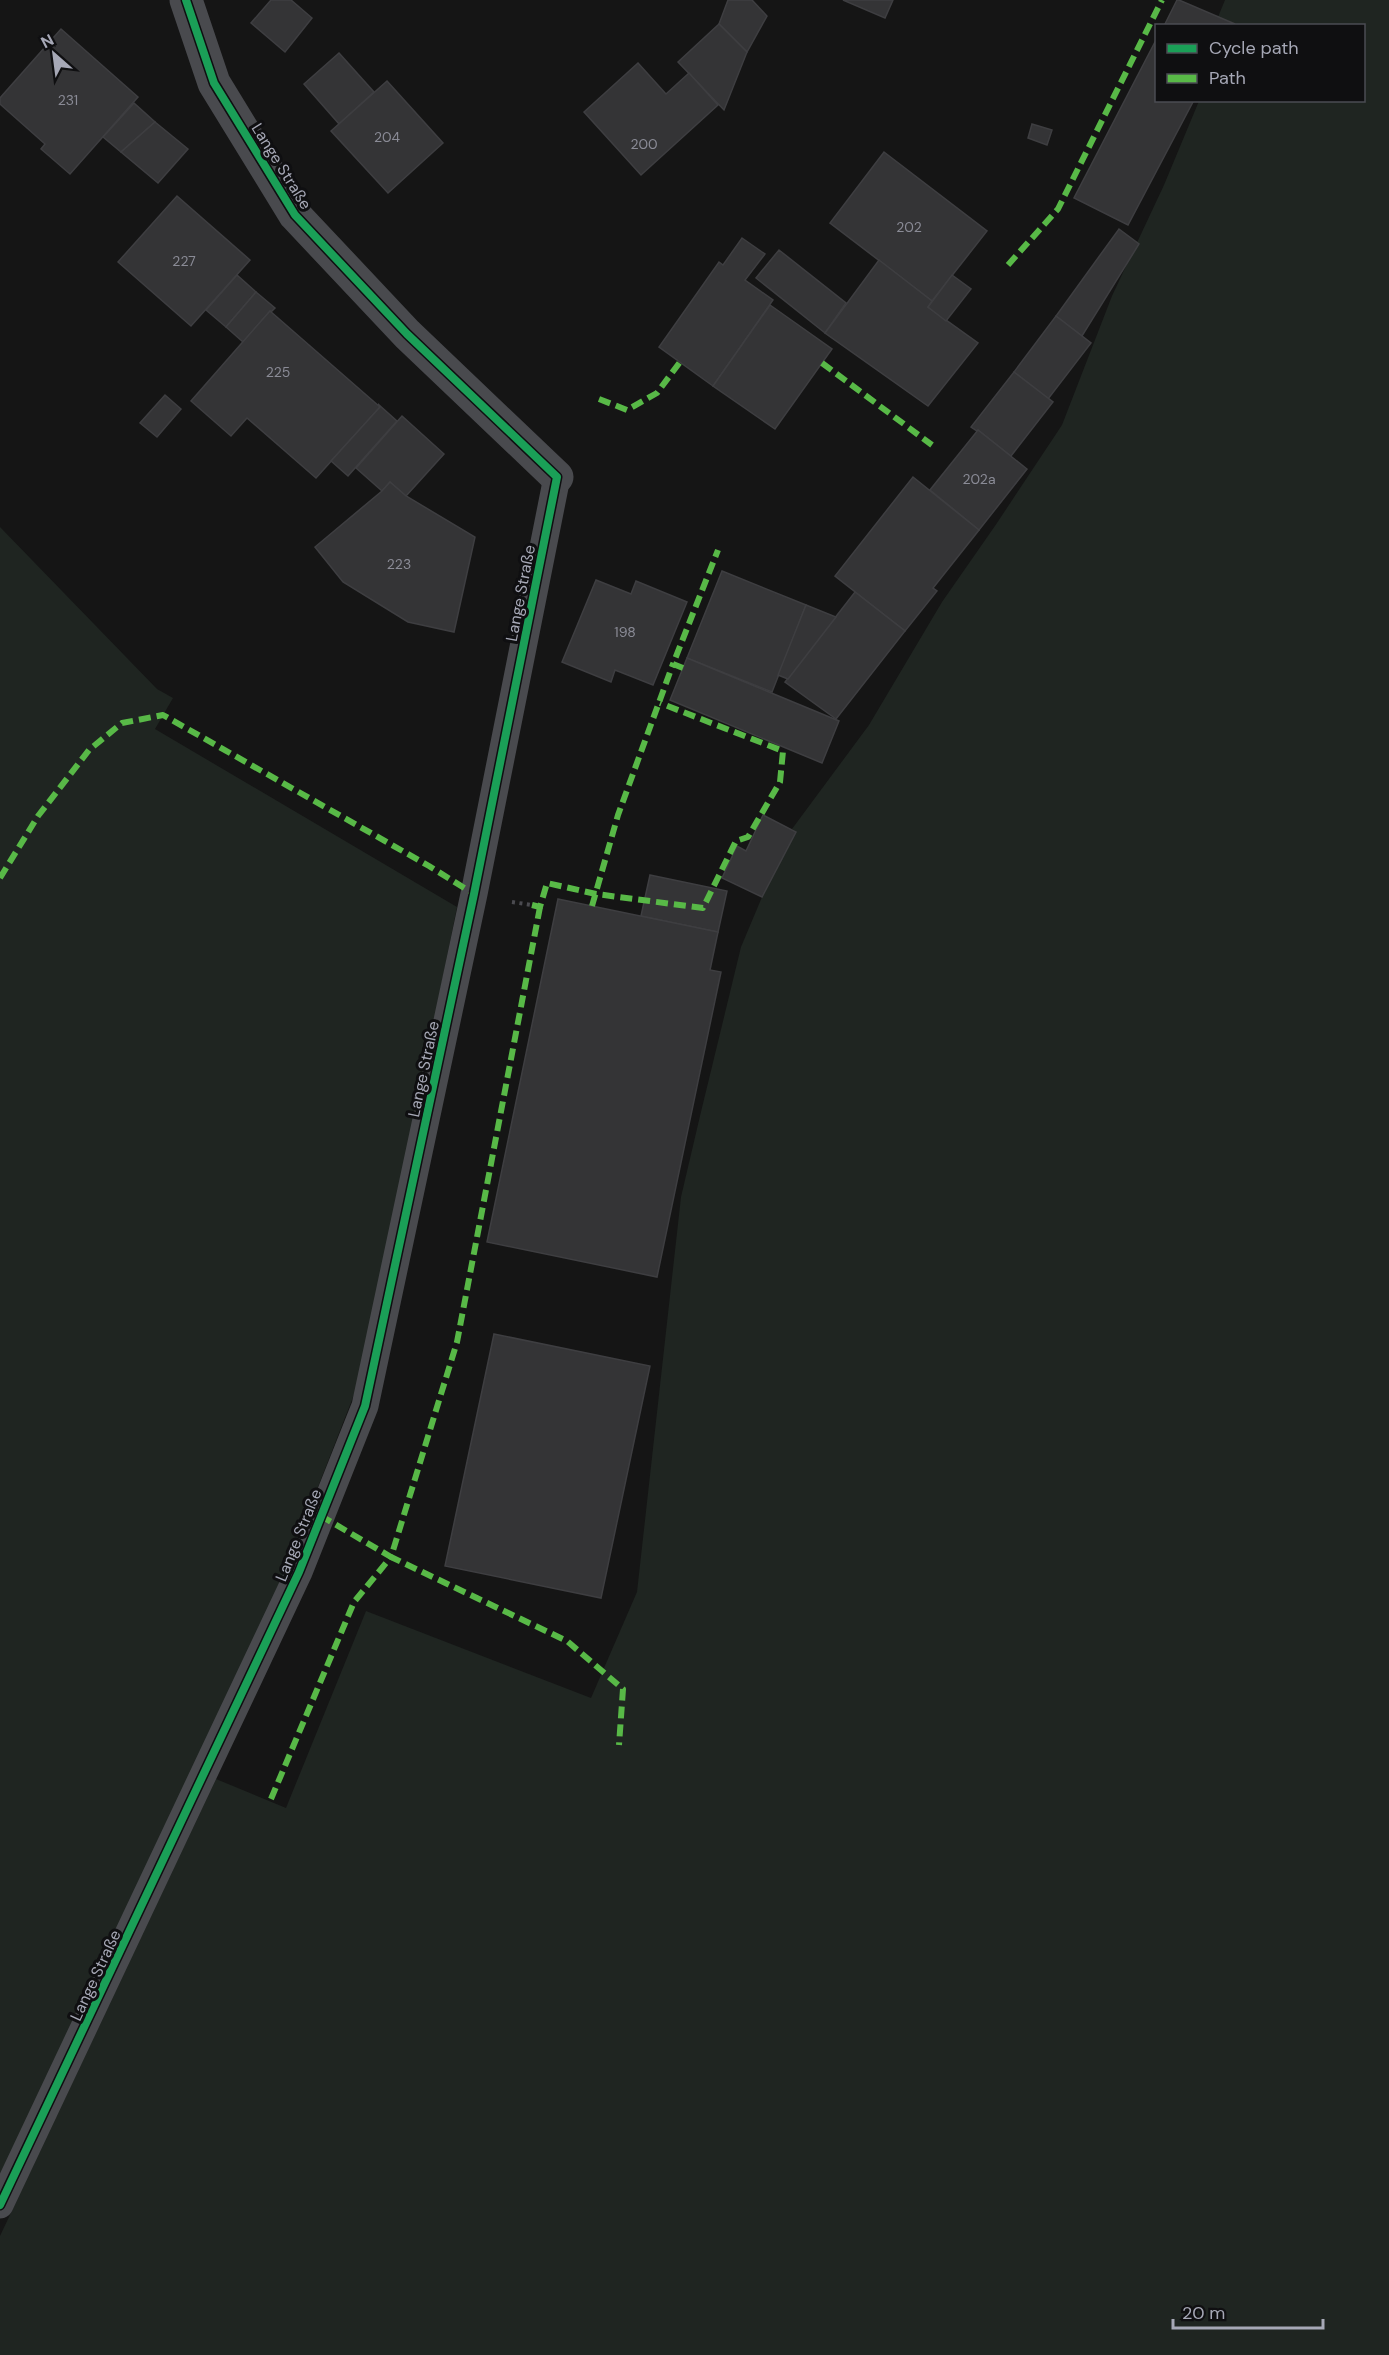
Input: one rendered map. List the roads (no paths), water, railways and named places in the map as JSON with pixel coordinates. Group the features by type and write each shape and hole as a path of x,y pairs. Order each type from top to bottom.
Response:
{"street":[{"name":"Lange Straße","path":"186,0 214,83 295,215 407,334 557,477"}],"lane":[{"name":"Lange Straße","path":"0,2205 299,1572 365,1406 474,894 557,477"}]}
